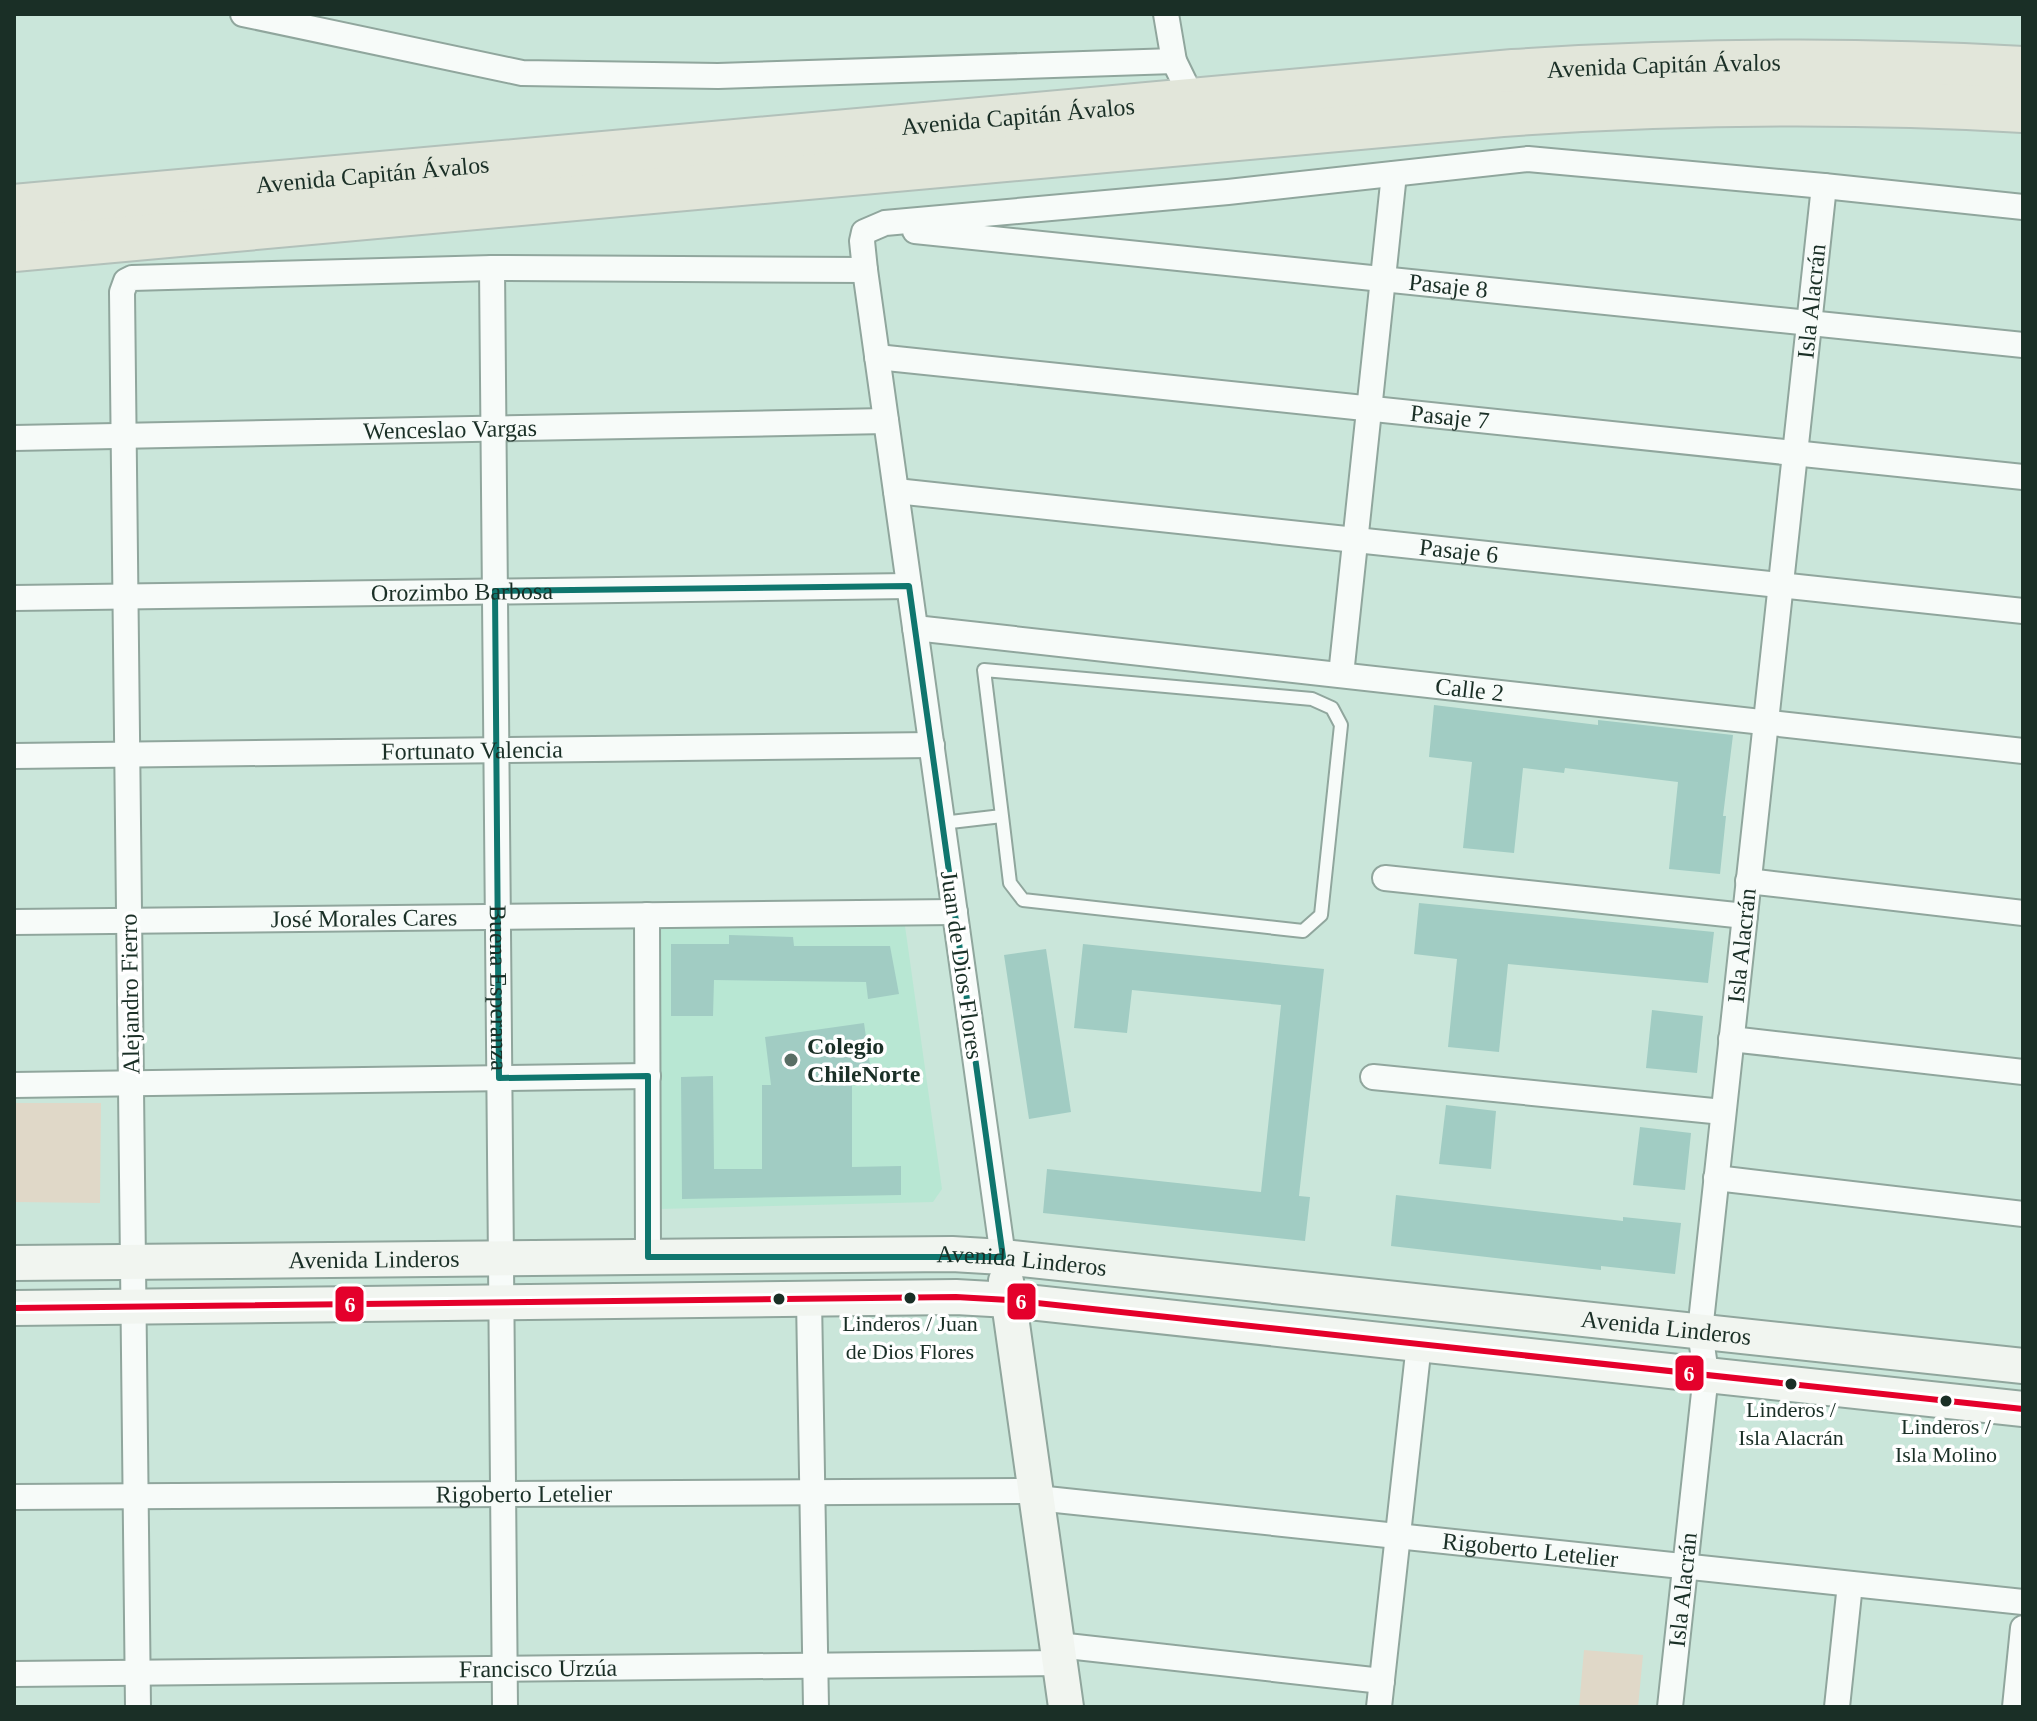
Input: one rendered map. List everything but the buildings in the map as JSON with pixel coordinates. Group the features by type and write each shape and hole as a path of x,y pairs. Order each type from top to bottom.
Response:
{"highway":[{"name":"Avenida Capitán Ávalos","path":"14,207 1513,72 1621,66 1861,63 2023,69"},
{"name":"Avenida Capitán Ávalos","path":"14,249 1560,110 1827,104 2023,110"}],"street":[{"path":"243,14 522,73 718,76 1174,61"},
{"path":"1166,14 1174,61 1193,100"},
{"path":"873,227 885,223 1545,159 2023,207"},
{"path":"1341,675 1394,174"},
{"name":"Isla Alacrán","path":"1670,1707 1706,1374 1700,1331 1824,186"},
{"name":"Juan de Dios Flores","path":"873,227 864,232 862,241 865,270 1066,1707"},
{"name":"Pasaje 8","path":"873,227 2023,345"},
{"path":"492,268 865,270"},
{"name":"Alejandro Fierro","path":"138,1707 122,292 126,281 148,278 492,268"},
{"name":"Buena Esperanza","path":"492,268 505,1707"},
{"name":"Pasaje 7","path":"877,357 2023,477"},
{"name":"Wenceslao Vargas","path":"14,438 886,421"},
{"name":"Pasaje 6","path":"896,491 2023,611"},
{"name":"Orozimbo Barbosa","path":"14,598 909,586"},
{"name":"Calle 2","path":"915,628 2023,751"},
{"name":"Fortunato Valencia","path":"14,756 932,745"},
{"path":"1385,878 1745,916"},
{"path":"1748,881 2023,913"},
{"name":"José Morales Cares","path":"14,922 955,912"},
{"path":"647,915 648,1257"},
{"path":"1731,1039 2023,1072"},
{"path":"14,1085 648,1076"},
{"path":"1373,1077 1723,1112"},
{"path":"1716,1178 2023,1214"},
{"name":"Avenida Linderos","path":"14,1263 952,1254 2023,1366"},
{"name":"Avenida Linderos","path":"14,1308 956,1297 1009,1300 2023,1409"},
{"path":"809,1299 816,1707"},
{"path":"1379,1707 1419,1344"},
{"name":"Rigoberto Letelier","path":"14,1497 812,1492 1036,1494 2023,1602"},
{"path":"1837,1707 1850,1584"},
{"path":"2015,1707 2023,1628"},
{"name":"Francisco Urzúa","path":"14,1674 815,1666 1059,1654 1382,1681"}],"lane":[{"path":"984,670 1312,699 1332,708 1341,725 1321,915 1303,931 1023,900 1010,883 1002,816 984,670"},
{"path":"942,823 1002,816"}],"highlighted area":[{"path":"909,586 1003,1257 648,1257 648,1076 499,1078 495,591"}],"shaded area":[{"name":"Colegio ChileNorte","path":"670,919 904,919 942,1189 933,1202 659,1209 656,931"},
{"path":"14,1103 101,1103 100,1203 14,1202"},
{"path":"1584,1650 1643,1655 1638,1707 1579,1707"}],"transit line":[{"name":"6","path":"14,1308 956,1297 1009,1300 2023,1409"}],"place":[{"name":"Colegio ChileNorte","path":"791,1060"},
{"name":"Linderos / Juan de Dios Flores","path":"910,1298"},
{"name":"Linderos / Isla Alacrán","path":"1791,1384"},
{"name":"Linderos / Isla Molino","path":"1946,1401"}]}
